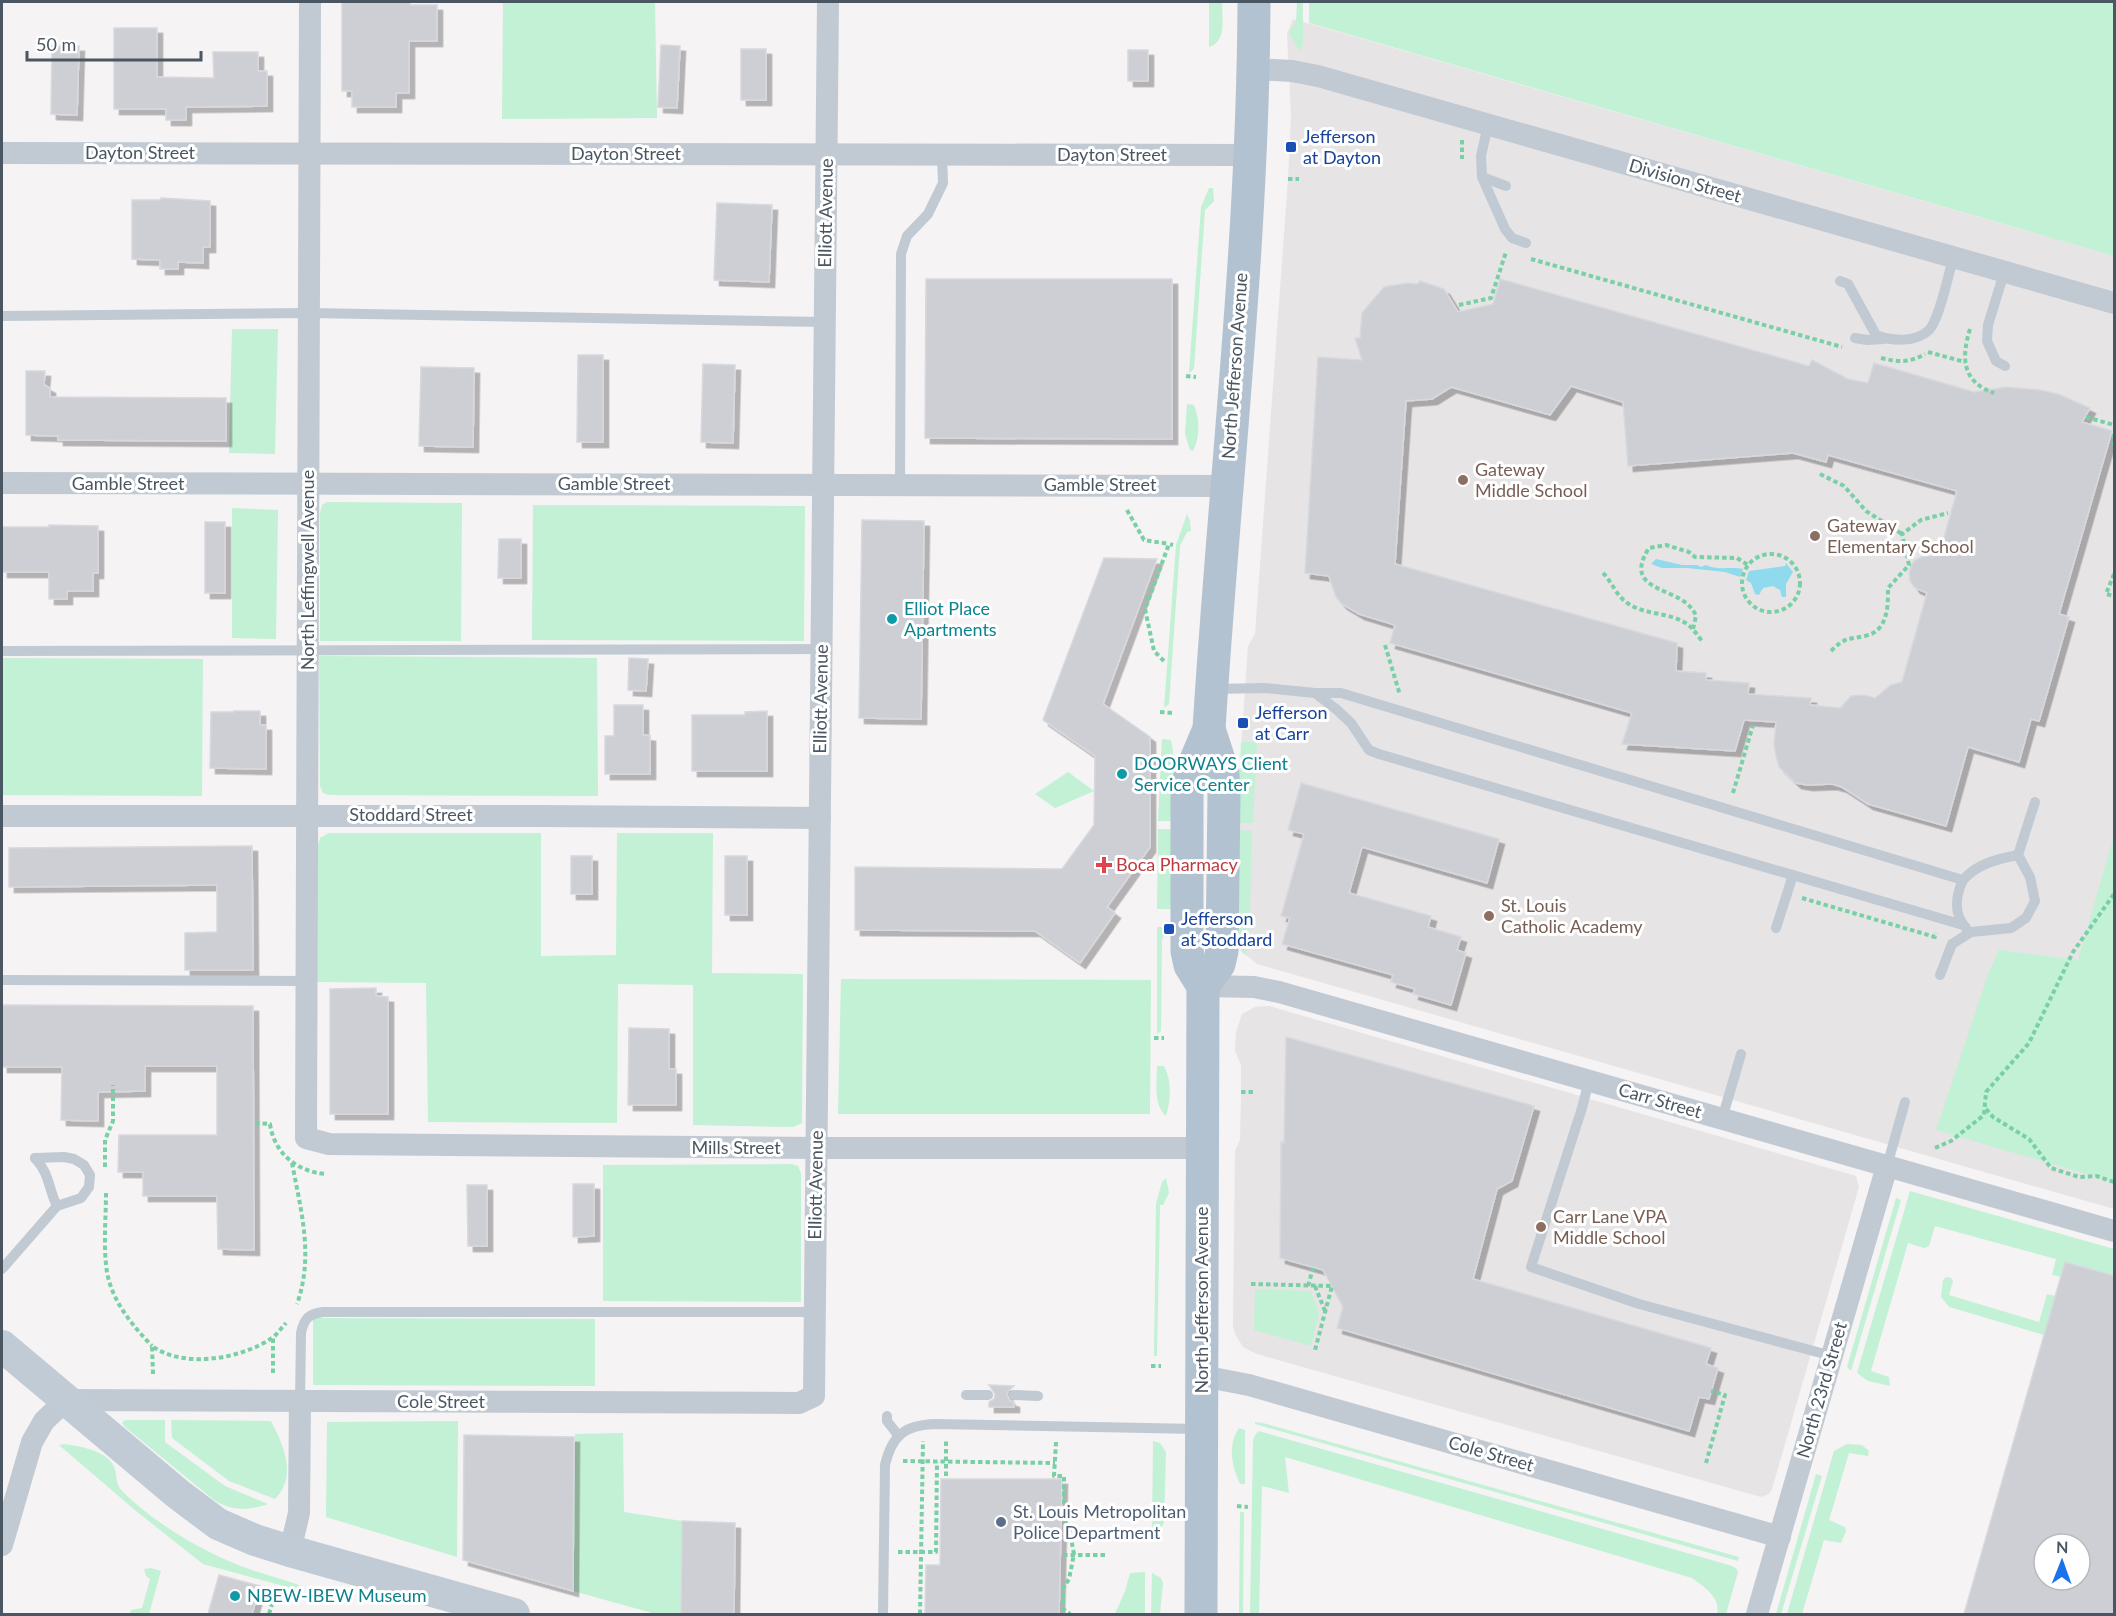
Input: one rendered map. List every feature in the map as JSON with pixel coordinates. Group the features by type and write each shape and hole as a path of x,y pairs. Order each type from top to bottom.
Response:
{"main road":[{"name":"North Jefferson Avenue","path":"1201,1614 1203,986 1219,964 1222,951 1224,795 1222,772 1209,729 1250,155 1254,2"},
{"path":"2,1346 178,1494 218,1524 246,1537 290,1551 514,1614"}],"street":[{"name":"North Leffingwell Avenue","path":"306,1138 310,2"},
{"name":"Elliott Avenue","path":"814,1396 828,2"},
{"name":"Division Street","path":"1254,69 1292,71 1318,76 2115,303"},
{"name":"Dayton Street","path":"2,153 1250,155"},
{"name":"Gamble Street","path":"2,483 1226,486"},
{"name":"Stoddard Street","path":"2,816 820,818"},
{"name":"Carr Street","path":"1203,986 1254,987 1279,992 2115,1231"},
{"name":"Mills Street","path":"306,1138 329,1144 1203,1148"},
{"name":"North 23rd Street","path":"1758,1614 1887,1166"},
{"name":"Cole Street","path":"1202,1376 1249,1385 1780,1537"},
{"name":"Cole Street","path":"66,1400 799,1403 814,1396"},
{"path":"2,1545 10,1485 38,1430 55,1409 66,1400"},
{"path":"290,1551 299,1513 300,1402"}],"lane":[{"path":"1488,125 1481,156 1482,177 1505,230 1512,238 1526,243"},
{"path":"900,485 901,254 907,236 928,214 943,183 942,155"},
{"path":"1482,177 1506,186"},
{"path":"1855,338 1898,340 1912,338 1929,331 1953,258"},
{"path":"2004,273 1989,325 1987,341 1996,361 2005,366"},
{"path":"1840,280 1848,284 1876,335 1886,339"},
{"path":"2,316 309,313 825,322"},
{"path":"2,651 821,649"},
{"path":"1211,689 1264,688 1341,693 1963,880"},
{"path":"1315,693 1351,723 1370,750 1378,754 1967,928 2011,928 2026,918 2035,901 2030,877 2018,855 2035,802"},
{"path":"1967,928 1957,906 1956,896 1963,880 1979,866 2018,855"},
{"path":"1776,928 1793,875"},
{"path":"1940,975 1952,944 1967,928"},
{"path":"2,980 306,981"},
{"path":"1722,1119 1741,1054"},
{"path":"1589,1081 1531,1267 1639,1304 1832,1356"},
{"path":"1887,1166 1905,1102"},
{"path":"2,1269 57,1206 81,1198 89,1187 90,1175 84,1165 74,1159 35,1158 47,1173 50,1191 57,1206"},
{"path":"300,1402 301,1333 304,1322 311,1314 323,1311 814,1312"},
{"path":"966,1395 988,1395"},
{"path":"1014,1395 1038,1396"},
{"path":"886,1416 898,1436"},
{"path":"883,1614 885,1465 892,1443 908,1428 922,1424 936,1424 1202,1429"}],"path":[{"path":"1462,138 1463,165"},
{"path":"1288,178 1299,179"},
{"path":"1498,246 1506,252 1517,255"},
{"path":"1459,305 1491,298 1506,252"},
{"path":"1529,258 1848,348"},
{"path":"1871,355 1902,362 1928,352 1934,345"},
{"path":"1928,352 1965,362"},
{"path":"1186,376 1196,377"},
{"path":"2086,417 2115,425"},
{"path":"2115,434 2115,447"},
{"path":"1820,474 1844,486 1866,511 1902,534 1910,565 1888,588 1888,613 1885,621 1872,634 1844,640 1831,651"},
{"path":"1127,510 1144,540 1171,544 1145,609 1154,651 1164,662"},
{"path":"1902,534 1922,520 1948,513"},
{"path":"1693,629 1696,616 1691,607 1678,597 1655,587 1643,577 1641,565 1649,548 1666,545 1689,552 1695,557 1737,558 1747,567"},
{"path":"1766,554 1777,554 1787,559 1796,567 1799,574 1797,595 1783,610 1764,610 1750,603 1746,597 1743,578 1747,567 1766,554"},
{"path":"1603,573 1626,603 1653,614 1675,618 1693,629 1702,641"},
{"path":"2115,574 2110,580 2106,594 2115,596"},
{"path":"1385,645 1400,696"},
{"path":"1160,712 1173,713"},
{"path":"1732,793 1753,725"},
{"path":"1935,1148 1951,1141 1984,1115 1986,1092 2029,1043 2073,952 2115,894"},
{"path":"1154,1038 1164,1038"},
{"path":"106,1175 105,1140 113,1121 113,1085"},
{"path":"1241,1092 1254,1092"},
{"path":"1985,1109 2029,1139 2051,1168 2079,1177 2096,1176 2115,1182"},
{"path":"291,1163 305,1230 306,1247 306,1271 296,1309"},
{"path":"106,1186 107,1271 119,1305 152,1346 162,1353 180,1357 211,1358 246,1352 273,1338 291,1316"},
{"path":"1308,1286 1313,1268"},
{"path":"1251,1284 1332,1286 1315,1350"},
{"path":"1315,1286 1325,1312"},
{"path":"273,1338 273,1373"},
{"path":"152,1346 153,1374"},
{"path":"1151,1366 1161,1366"},
{"path":"1706,1463 1725,1395 1711,1391"},
{"path":"920,1614 923,1439"},
{"path":"946,1439 946,1476"},
{"path":"1056,1439 1054,1476 1064,1476 1064,1521 1069,1528 1074,1554 1069,1579 1063,1588 1062,1609 1070,1614"},
{"path":"901,1461 1055,1463"},
{"path":"897,1552 936,1552 937,1462"},
{"path":"1237,1506 1248,1507"},
{"path":"1063,1555 1105,1555"},
{"path":"269,1614 277,1587"}],"shaded area":[{"path":"1293,19 2114,256 2114,1209 1257,964 1241,951 1238,944 1241,747 1248,646 1255,634 1288,179 1291,115 1287,34"},
{"name":"Carr Lane VPA Middle School","path":"1269,1006 1856,1176 1859,1187 1769,1494 1761,1497 1257,1354 1243,1347 1233,1326 1235,1151 1240,1140 1241,1095 1241,1065 1235,1051 1236,1032 1242,1014 1255,1007"}],"green space":[{"path":"503,2 655,2 657,118 502,119"},
{"path":"1209,2 1222,2 1223,22 1219,40 1209,47"},
{"path":"1297,2 1303,2 1303,44 1299,51 1289,33 1296,21"},
{"path":"1309,2 2114,2 2114,256 1309,23"},
{"path":"1209,188 1213,188 1214,201 1205,210 1194,369 1189,373 1201,207"},
{"path":"232,329 278,329 275,454 229,453"},
{"path":"1187,404 1194,405 1198,422 1197,440 1193,451 1190,450 1185,434"},
{"path":"327,502 462,503 461,641 320,641 320,513 322,505"},
{"path":"533,505 805,506 804,641 532,640"},
{"path":"232,508 278,510 276,639 232,638"},
{"path":"1187,514 1191,531 1187,532 1180,546 1169,704 1164,708 1176,545"},
{"path":"319,656 597,658 598,796 329,795 323,793 320,786"},
{"path":"2,658 203,659 202,796 2,795"},
{"path":"1162,739 1171,740 1173,751 1172,821 1158,821"},
{"path":"1241,742 1257,742 1253,823 1238,823"},
{"path":"1068,772 1094,791 1055,808 1035,794"},
{"path":"1158,829 1172,829 1171,909 1157,909"},
{"path":"1238,830 1252,831 1249,948 1244,955 1238,944"},
{"path":"329,833 541,833 541,956 616,955 617,833 713,833 712,973 803,974 802,1123 793,1127 693,1125 693,985 618,984 617,1123 428,1122 426,983 317,982 317,848 320,838"},
{"path":"2114,835 2114,1182 1936,1130 1988,974 1999,950 2078,960"},
{"path":"1157,927 1167,927 1162,940 1161,1031 1157,1034"},
{"path":"841,979 1151,980 1150,1114 838,1114"},
{"path":"1157,1066 1164,1066 1168,1077 1170,1097 1166,1116 1157,1099"},
{"path":"792,1164 798,1166 801,1173 801,1302 603,1301 603,1165"},
{"path":"1166,1178 1169,1193 1163,1205 1160,1205 1157,1356 1154,1356 1156,1204 1162,1182"},
{"path":"1910,1191 2114,1249 2114,1276 2066,1262 2061,1277 2052,1275 2056,1259 1935,1226 1929,1246 1924,1248 1908,1243 1871,1371 1889,1377 1890,1386 1868,1381 1857,1373"},
{"path":"1896,1198 1901,1200 1851,1371 1847,1367"},
{"path":"1946,1277 1953,1281 1949,1295 2039,1322 2047,1294 2056,1296 2044,1335 1949,1307 1941,1297 1943,1280"},
{"path":"1255,1289 1311,1291 1319,1313 1311,1346 1254,1330"},
{"path":"313,1318 595,1319 595,1386 313,1385"},
{"path":"125,1420 165,1420 165,1442 225,1486 268,1504 240,1509 214,1500 125,1427 122,1423"},
{"path":"171,1420 271,1421 286,1460 286,1480 282,1490 275,1499 229,1481 172,1438"},
{"path":"458,1421 457,1557 326,1517 327,1422"},
{"path":"1255,1422 1739,1557 1738,1561 1255,1424"},
{"path":"1239,1428 1245,1430 1245,1484 1240,1484 1232,1456 1233,1442"},
{"path":"1259,1431 1729,1565 1736,1568 1738,1572 1726,1614 1717,1614 1718,1608 1714,1598 1692,1578 1285,1457 1289,1493 1262,1486 1259,1614 1250,1614 1253,1441"},
{"path":"623,1433 624,1512 682,1521 681,1614 656,1614 573,1591 575,1434"},
{"path":"1153,1441 1160,1443 1166,1452 1164,1523 1161,1528 1152,1533"},
{"path":"1847,1444 1862,1445 1869,1451 1868,1456 1849,1453 1829,1520 1845,1527 1846,1531 1841,1543 1824,1540 1802,1614 1787,1614 1834,1451"},
{"path":"59,1445 93,1450 107,1458 115,1469 120,1489 147,1513 176,1533 238,1565 299,1585 302,1591 203,1564 136,1511"},
{"path":"1816,1474 1822,1476 1781,1614 1776,1614"},
{"path":"1240,1512 1244,1512 1243,1614 1239,1614"},
{"path":"151,1568 161,1571 149,1614 130,1614 131,1610 142,1608 150,1579 146,1576 144,1569"},
{"path":"1145,1572 1145,1614 1115,1614 1130,1573"},
{"path":"1152,1573 1161,1578 1163,1583 1160,1614 1151,1614"}],"water":[{"path":"1656,559 1682,565 1743,569 1740,577 1725,572 1662,568 1651,564"},
{"path":"1786,563 1793,572 1786,584 1786,597 1782,597 1780,590 1773,586 1763,588 1759,595 1755,594 1751,583 1746,580 1749,571 1785,566"}],"building":[{"path":"342,2 410,2 410,5 437,5 437,41 409,41 409,93 396,93 396,107 352,107 352,91 342,91"},
{"path":"114,28 157,28 157,77 214,78 213,52 258,52 258,71 267,71 267,106 186,107 186,120 166,120 166,109 114,109"},
{"path":"661,45 680,46 677,108 658,107"},
{"path":"52,46 79,46 77,115 51,114"},
{"path":"741,49 766,49 766,100 741,100"},
{"path":"1128,50 1148,50 1148,81 1128,81"},
{"path":"161,198 210,201 210,247 203,247 203,263 178,262 178,269 160,269 160,260 132,259 132,200 161,200"},
{"path":"717,203 772,205 769,282 714,280"},
{"path":"926,279 1172,279 1172,439 925,438"},
{"path":"1500,279 1809,366 1812,360 1848,379 1868,383 1874,363 1974,392 2006,387 2040,390 2058,394 2090,408 2082,422 2112,431 2059,614 2069,617 2039,721 2031,719 2019,762 1968,747 1946,826 1868,804 1842,787 1832,784 1796,783 1779,767 1774,745 1776,722 1744,720 1735,751 1622,744 1632,713 1390,643 1395,625 1359,614 1342,604 1336,597 1329,576 1305,573 1318,357 1362,360 1355,338 1360,338 1362,313 1384,287 1407,283 1418,284 1420,281 1444,289 1458,312 1493,304","holes":["1571,386 1623,402 1628,466 1793,453 1826,462 1828,455 1957,491 1939,555 1921,557 1911,565 1910,581 1915,588 1927,593 1902,682 1891,685 1875,698 1864,695 1851,696 1840,708 1810,705 1811,698 1748,694 1749,683 1706,680 1706,673 1676,671 1677,643 1395,564 1406,401 1432,399 1451,387 1550,415"]},
{"path":"578,355 603,355 603,442 577,442"},
{"path":"703,364 735,365 733,443 701,442"},
{"path":"421,367 474,368 473,447 419,446"},
{"path":"26,371 45,371 44,385 50,388 50,397 226,398 226,441 58,440 58,436 26,435"},
{"name":"Elliot Place Apartments","path":"862,520 924,521 921,719 859,718"},
{"path":"205,522 225,522 225,593 205,593"},
{"path":"49,525 98,526 98,573 93,573 93,591 67,591 67,599 49,599 49,572 2,572 2,527 49,527"},
{"path":"499,539 521,539 521,578 498,578"},
{"name":"DOORWAYS Client Service Center","path":"1104,558 1157,559 1103,704 1150,737 1150,847 1107,907 1115,913 1080,963 1035,931 855,930 855,867 1062,869 1094,825 1095,756 1043,720"},
{"path":"629,658 648,659 646,691 628,690"},
{"path":"614,705 643,705 643,735 650,736 650,774 605,774 605,736 614,736"},
{"path":"260,711 260,725 266,725 266,769 210,768 211,712"},
{"path":"767,711 767,771 692,771 692,715 745,715 745,712"},
{"name":"St. Louis Catholic Academy","path":"1301,783 1499,839 1487,883 1362,847 1349,893 1431,916 1428,927 1461,937 1457,950 1466,953 1451,1005 1413,994 1415,989 1391,982 1393,975 1282,944 1290,918 1281,916 1304,834 1288,830"},
{"path":"252,846 253,970 185,970 185,933 217,932 217,885 9,887 9,848"},
{"path":"571,856 592,856 592,894 571,894"},
{"path":"725,856 747,856 747,915 725,915"},
{"path":"376,988 376,996 388,997 388,1114 330,1114 330,989"},
{"path":"2,1005 253,1006 254,1250 218,1249 217,1196 143,1196 143,1172 118,1172 119,1135 217,1135 217,1066 145,1066 145,1091 98,1092 98,1121 61,1120 62,1067 2,1067"},
{"path":"629,1028 669,1029 669,1069 676,1069 676,1105 628,1105"},
{"name":"Carr Lane VPA Middle School","path":"1286,1037 1534,1106 1512,1181 1497,1189 1473,1279 1711,1348 1706,1364 1718,1368 1709,1399 1699,1397 1689,1431 1337,1328 1343,1307 1323,1270 1280,1258 1281,1142 1284,1143"},
{"path":"573,1184 594,1184 594,1236 573,1237"},
{"path":"467,1185 487,1185 487,1246 468,1246"},
{"path":"2065,1262 2115,1276 2115,1614 1964,1614"},
{"path":"989,1385 1014,1386 1007,1395 1010,1401 1014,1402 1014,1407 989,1407 989,1402 994,1399 995,1394"},
{"path":"464,1435 574,1437 573,1591 463,1560"},
{"name":"St. Louis Metropolitan Police Department","path":"941,1479 1062,1479 1059,1614 925,1614 926,1565 940,1565"},
{"path":"682,1521 735,1523 734,1614 681,1614"},
{"name":"NBEW-IBEW Museum","path":"219,1575 260,1586 252,1614 208,1614"}],"place":[{"name":"Jefferson at Dayton","path":"1291,147"},
{"name":"Gateway Middle School","path":"1463,480"},
{"name":"Gateway Elementary School","path":"1815,536"},
{"name":"Elliot Place Apartments","path":"892,619"},
{"name":"Jefferson at Carr","path":"1243,723"},
{"name":"DOORWAYS Client Service Center","path":"1122,774"},
{"name":"Boca Pharmacy","path":"1104,865"},
{"name":"St. Louis Catholic Academy","path":"1489,916"},
{"name":"Jefferson at Stoddard","path":"1169,929"},
{"name":"Carr Lane VPA Middle School","path":"1541,1227"},
{"name":"St. Louis Metropolitan Police Department","path":"1001,1522"},
{"name":"NBEW-IBEW Museum","path":"235,1596"}]}
